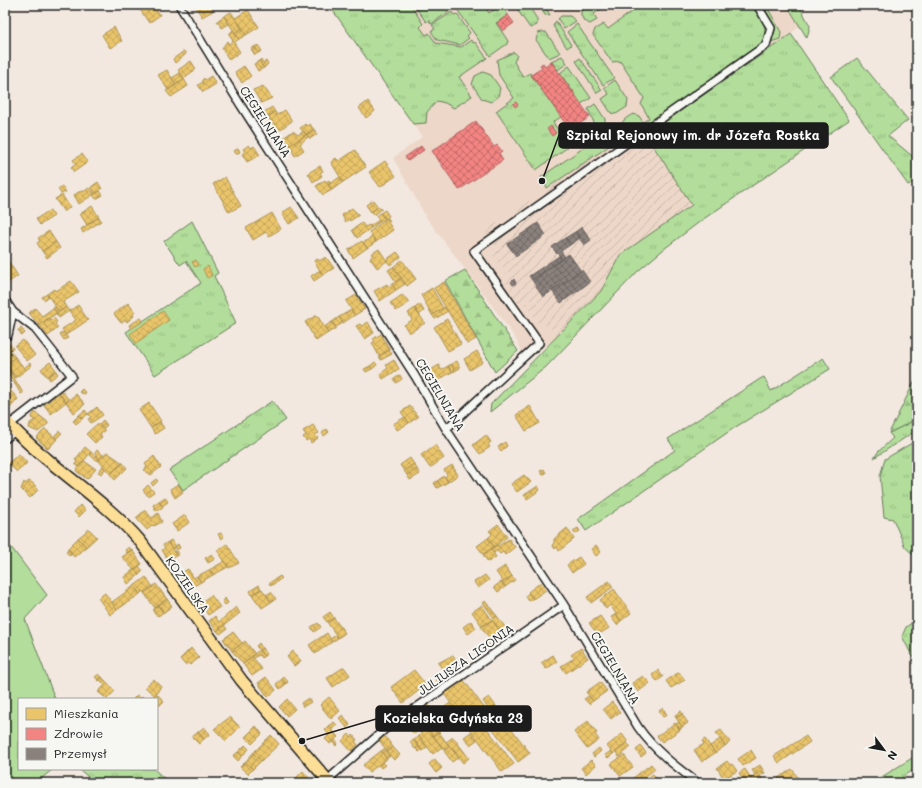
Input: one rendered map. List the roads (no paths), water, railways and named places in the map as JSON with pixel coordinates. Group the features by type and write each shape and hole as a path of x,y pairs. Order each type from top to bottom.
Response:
{"main road":[{"name":"KOZIELSKA","path":"10,426 125,524 140,541 242,681 329,782"}],"street":[{"name":"CEGIELNIANA","path":"179,5 240,104 411,369 446,429 564,605 643,735 661,754 698,783"},
{"path":"446,429 539,343 474,251 766,45 771,28 757,5"},
{"path":"5,300 13,312 35,329 72,376 10,426 5,439"},
{"path":"5,337 8,335 13,312"},
{"name":"JULIUSZA LIGONIA","path":"329,782 333,775 384,730 564,605"}],"place":[{"name":"Szpital Rejonowy im. dr Józefa Rostka","path":"542,181"},
{"name":"Kozielska Gdyńska 23","path":"302,741"}]}
